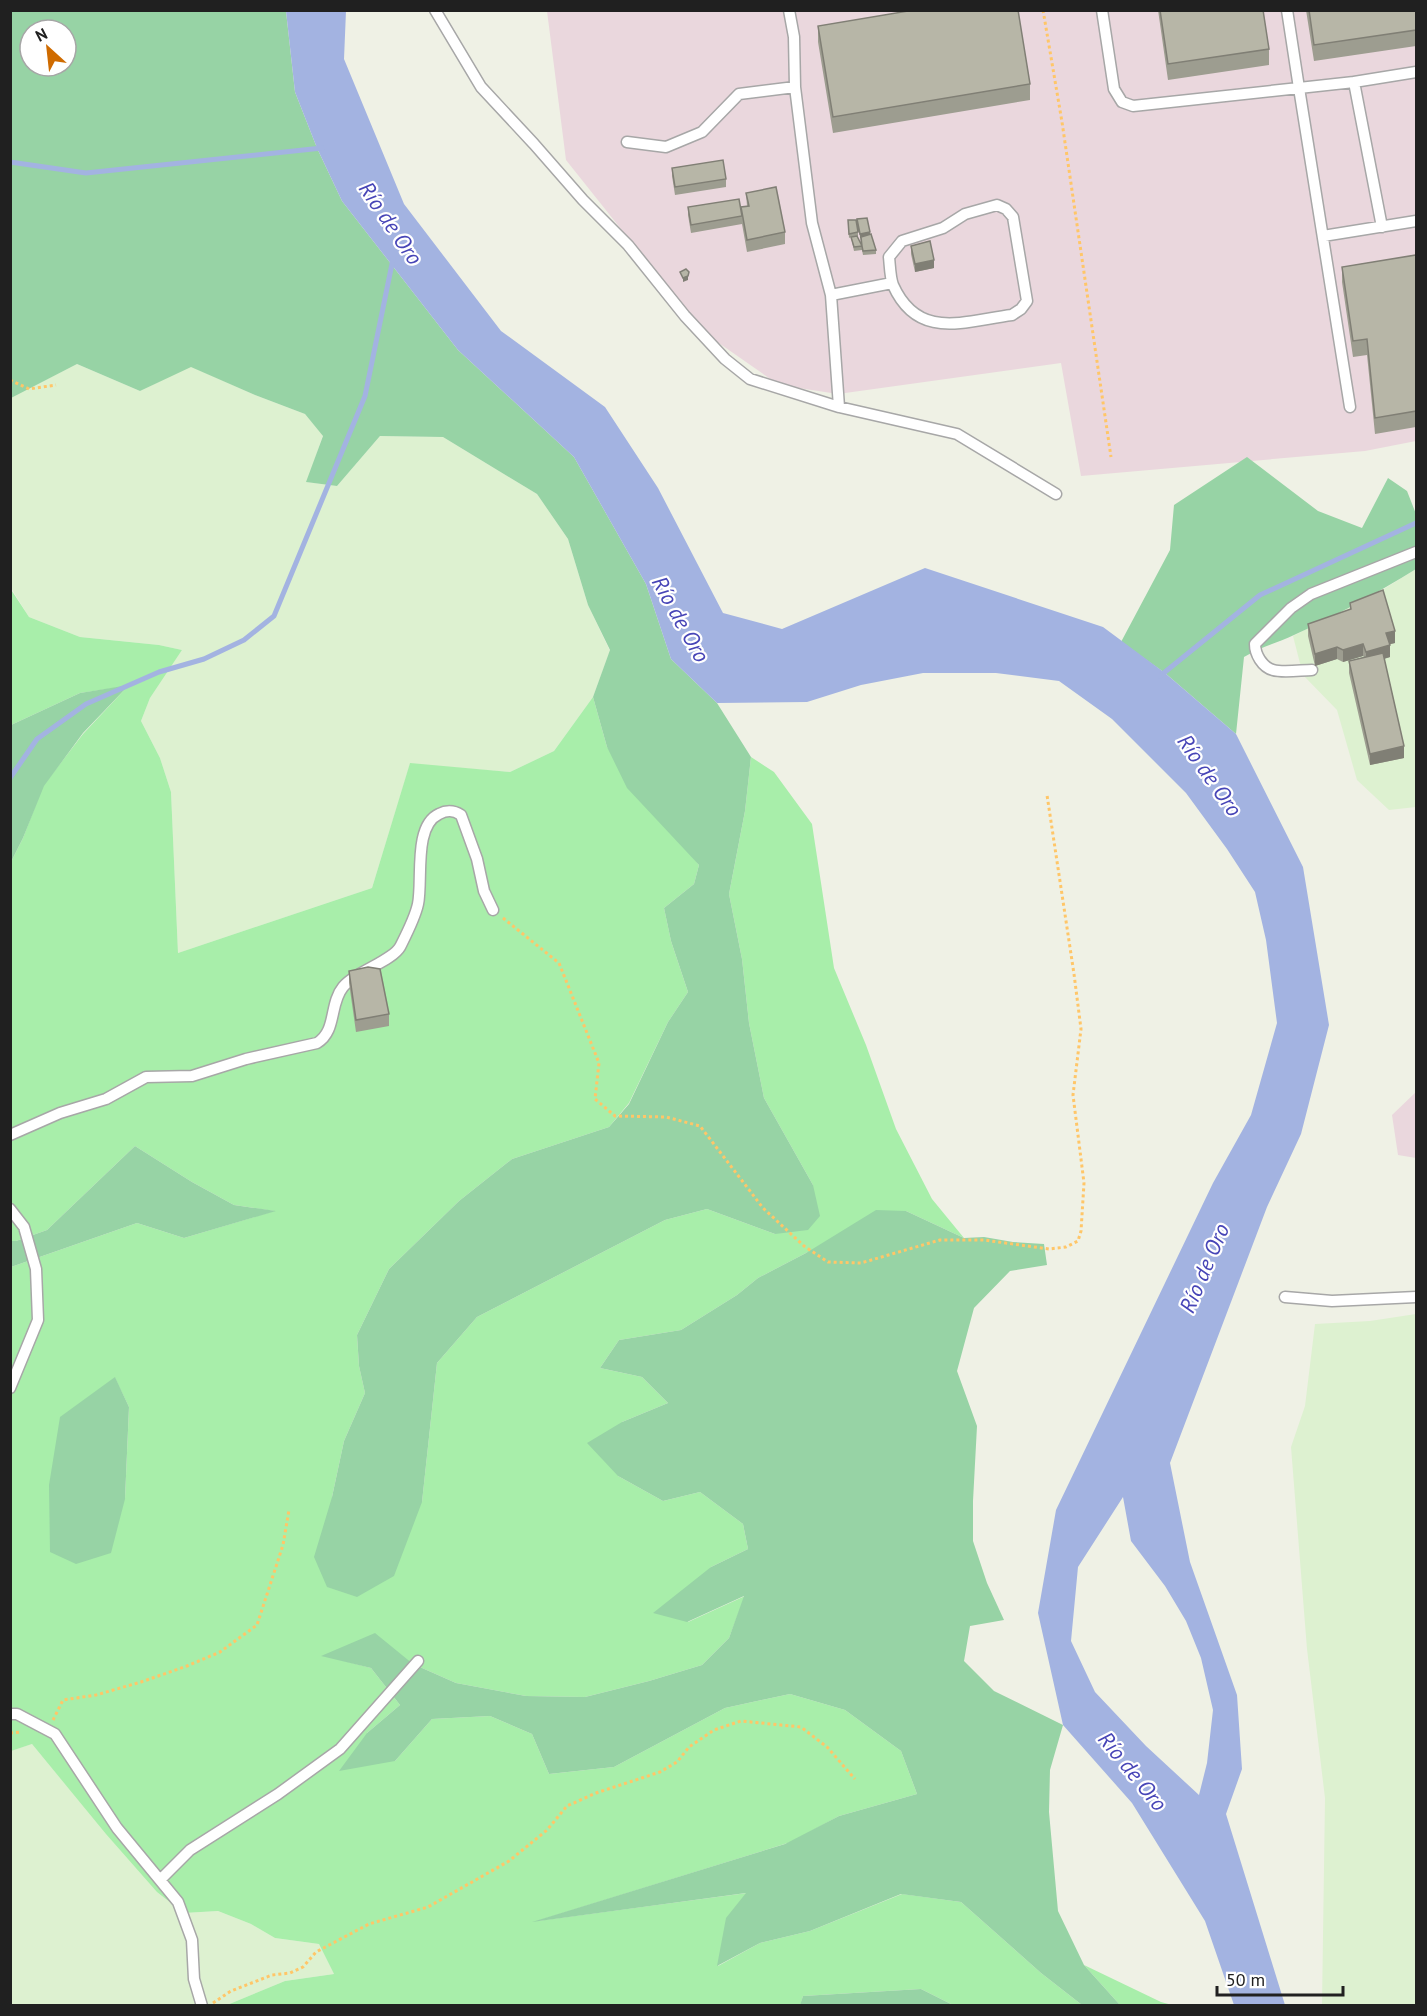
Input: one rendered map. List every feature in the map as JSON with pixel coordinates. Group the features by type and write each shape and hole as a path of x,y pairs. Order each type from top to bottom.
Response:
{"lane":[{"path":"435,10 481,87 583,200 628,245 685,316 724,359 750,379 839,407 957,434 1056,494"},
{"path":"789,10 794,37 795,87 812,224 831,295 839,407"},
{"path":"1102,10 1114,89 1122,102 1133,106 1354,82 1416,72"},
{"path":"1287,10 1350,407"},
{"path":"1354,82 1382,227"},
{"path":"627,142 666,147 702,132 739,94 795,87"},
{"path":"997,205 1006,209 1013,217 1027,302 1012,315 942,324 932,322 921,319 909,310 892,284 889,257 902,241 943,228 965,214 997,205"},
{"path":"1323,236 1416,221"},
{"path":"831,295 892,284"},
{"path":"1312,670 1272,670 1255,653 1255,644 1291,608 1311,594 1416,552"},
{"path":"10,1135 60,1113 106,1099 146,1077 192,1076 246,1059 316,1043 323,1039 329,1031 336,998 345,984 398,950 418,905 424,832 433,817 445,811 455,811 460,815 477,859 484,891 493,910"},
{"path":"10,1209 24,1227 36,1269 38,1320 10,1388"},
{"path":"1285,1297 1332,1301 1416,1297"},
{"path":"161,1879 190,1850 278,1794 340,1749 418,1661"},
{"path":"10,1714 17,1714 55,1734 117,1828 178,1902 192,1940 194,1979 202,2006"}],"path":[{"path":"1043,10 1111,457"},
{"path":"10,380 29,389 56,385"},
{"path":"493,910 559,963 598,1063 595,1099 615,1116 666,1117 700,1126 763,1208 804,1246 828,1262 861,1263 940,1240 984,1240 1049,1249 1066,1247 1078,1241 1082,1231 1084,1183 1073,1095 1081,1029 1047,795"},
{"path":"10,1733 51,1725 63,1700 96,1695 187,1666 220,1652 257,1625 283,1545 289,1510"},
{"path":"210,2006 231,1991 272,1975 290,1973 303,1967 316,1952 369,1924 428,1907 509,1861 547,1830 567,1806 596,1793 660,1772 677,1762 689,1747 714,1730 741,1721 801,1727 827,1747 855,1779"}],"shaded area":[{"path":"547,11 1416,11 1416,441 1365,451 1081,476 1061,363 838,394 779,385 703,332 566,160"},
{"path":"1416,1092 1416,1158 1398,1155 1392,1115"}],"green space":[{"path":"11,11 286,11 295,92 317,148 342,201 458,350 574,457 646,584 671,659 717,703 751,757 745,811 729,894 742,959 749,1023 764,1098 813,1185 820,1216 808,1230 775,1234 707,1209 665,1220 477,1317 437,1363 422,1502 394,1576 357,1597 327,1587 314,1557 332,1497 344,1441 365,1393 359,1366 357,1335 389,1269 459,1201 512,1159 609,1127 629,1104 668,1022 688,992 671,941 664,908 694,884 699,865 627,788 607,747 593,697 610,650 588,605 568,539 537,494 443,437 380,436 337,486 306,482 323,436 305,414 191,367 140,391 77,364 11,398"},
{"path":"77,364 140,391 190,366 305,414 323,435 307,482 337,486 380,436 443,437 537,494 568,539 588,605 610,651 593,697 554,751 510,772 410,764 372,888 178,953 171,792 160,758 141,721 150,698 182,650 159,645 80,637 29,617 11,588 11,397"},
{"path":"1247,457 1318,511 1362,528 1388,478 1407,491 1416,514 1416,569 1325,620 1244,657 1236,734 1165,673 1121,642 1170,550 1174,505"},
{"path":"1416,569 1416,807 1389,810 1357,780 1337,710 1303,675 1293,636 1379,592"},
{"path":"10,588 29,617 80,637 159,645 182,650 150,698 141,721 160,758 171,792 178,953 372,888 410,763 510,772 554,751 593,697 607,747 699,865 694,884 664,908 671,941 688,992 668,1022 629,1103 609,1127 512,1159 459,1201 389,1269 357,1335 359,1366 365,1393 344,1441 332,1497 422,1502 437,1363 477,1317 665,1220 707,1209 775,1234 813,1185 764,1098 749,1023 742,959 729,894 745,811 751,757 774,772 812,824 834,968 866,1045 896,1129 932,1199 964,1238 906,1211 806,1253 758,1278 737,1295 681,1330 619,1340 600,1368 642,1377 668,1403 622,1422 618,1476 663,1501 700,1492 743,1524 748,1549 711,1567 688,1622 745,1596 729,1638 702,1665 585,1697 526,1696 456,1683 413,1664 322,1655 371,1668 400,1705 367,1733 395,1761 432,1719 490,1716 532,1734 549,1774 614,1767 725,1708 790,1694 845,1710 901,1751 917,1794 839,1816 791,1842 537,1921 747,1893 718,1966 760,1943 810,1931 902,1894 961,1902 1041,1973 1082,2005 953,2005 921,1989 803,1996 800,2006 227,2005 285,1981 334,1974 319,1944 275,1938 251,1924 218,1911 184,1913 157,1892 32,1744 11,1751 11,1267 137,1223 184,1238 274,1211 234,1205 135,1146 47,1230 11,1241 11,862 43,786 83,734 128,686 80,693 11,725","holes":["115,1378 129,1407 125,1499"]},
{"path":"129,685 83,733 44,786 11,862 11,725 80,693"},
{"path":"135,1146 234,1205 276,1211 184,1238 137,1223 11,1267 11,1241 47,1230"},
{"path":"876,1210 906,1211 964,1238 984,1237 1044,1244 1047,1265 1010,1271 974,1308 957,1371 977,1426 973,1541 987,1583 1004,1620 970,1626 964,1661 994,1691 1063,1725 1050,1770 1049,1812 1058,1911 1084,1965 1120,2005 1082,2005 1041,1973 961,1902 901,1894 810,1931 760,1943 717,1966 726,1918 746,1893 532,1922 785,1844 839,1816 917,1794 901,1751 845,1710 790,1694 725,1708 614,1767 549,1774 532,1734 490,1716 432,1719 395,1761 339,1771 367,1733 400,1705 371,1668 321,1656 375,1633 413,1664 456,1683 526,1696 585,1697 702,1665 729,1638 744,1596 687,1622 653,1613 711,1567 748,1549 743,1524 700,1492 663,1501 618,1476 587,1443 622,1422 668,1403 642,1377 600,1368 619,1340 681,1330 737,1295 758,1278 806,1253"},
{"path":"1416,1314 1416,2005 1322,2005 1325,1798 1307,1649 1291,1447 1305,1406 1315,1324 1370,1321"},
{"path":"115,1377 129,1407 125,1499 111,1553 76,1564 50,1552 49,1485 60,1417"},
{"path":"32,1744 66,1785 184,1913 218,1911 251,1924 275,1938 319,1944 334,1974 285,1981 227,2005 11,2005 10,1751"},
{"path":"1084,1965 1161,2002 1172,2005 1120,2005"},
{"path":"921,1989 953,2005 800,2005 803,1996"}],"water":[{"name":"Río de Oro","path":"286,11 346,11 344,59 404,204 501,331 605,407 658,488 723,613 782,629 925,568 1103,627 1165,673 1236,734 1303,867 1329,1025 1301,1134 1267,1207 1170,1463 1190,1562 1237,1695 1242,1769 1226,1814 1285,2005 1234,2005 1205,1921 1132,1803 1063,1725 1038,1613 1056,1510 1213,1183 1251,1115 1277,1023 1266,940 1255,892 1186,793 1112,719 1059,681 996,673 923,673 861,685 807,702 717,703 671,659 646,584 574,457 458,350 342,201 317,148 295,92","holes":["1123,1497 1131,1541 1165,1586 1186,1621 1201,1658 1213,1710 1207,1763 1199,1795 1146,1746 1095,1692 1071,1641 1078,1567"]}],"building":[{"path":"914,10 1018,10 1030,84 833,117 818,26"},
{"path":"1160,10 1263,10 1269,49 1168,64"},
{"path":"1309,10 1416,10 1416,30 1314,45"},
{"path":"723,160 726,179 675,187 672,168"},
{"path":"776,187 785,232 747,240 741,207 749,206 746,193"},
{"path":"739,199 742,216 691,225 688,207"},
{"path":"867,218 870,232 860,234 857,219"},
{"path":"848,220 856,220 858,232 849,234"},
{"path":"871,234 876,250 863,251 861,237"},
{"path":"857,236 862,246 854,247 851,237"},
{"path":"930,241 934,260 915,264 911,246"},
{"path":"1416,255 1416,411 1375,418 1367,339 1353,341 1342,267"},
{"path":"686,269 689,272 688,276 683,278 680,272"},
{"path":"1383,590 1395,631 1386,633 1390,645 1366,652 1363,644 1343,650 1337,647 1315,654 1308,624 1351,609 1350,603"},
{"path":"1383,653 1404,746 1370,754 1349,661"},
{"path":"368,967 380,969 389,1014 356,1020 349,971"}],"waterway":[{"path":"10,162 86,173 322,148"},
{"name":"Río de Oro","path":"10,778 37,739 86,704 159,672 204,659 244,640 274,616 365,396 393,259"},
{"path":"1160,676 1260,595 1416,523"}]}
